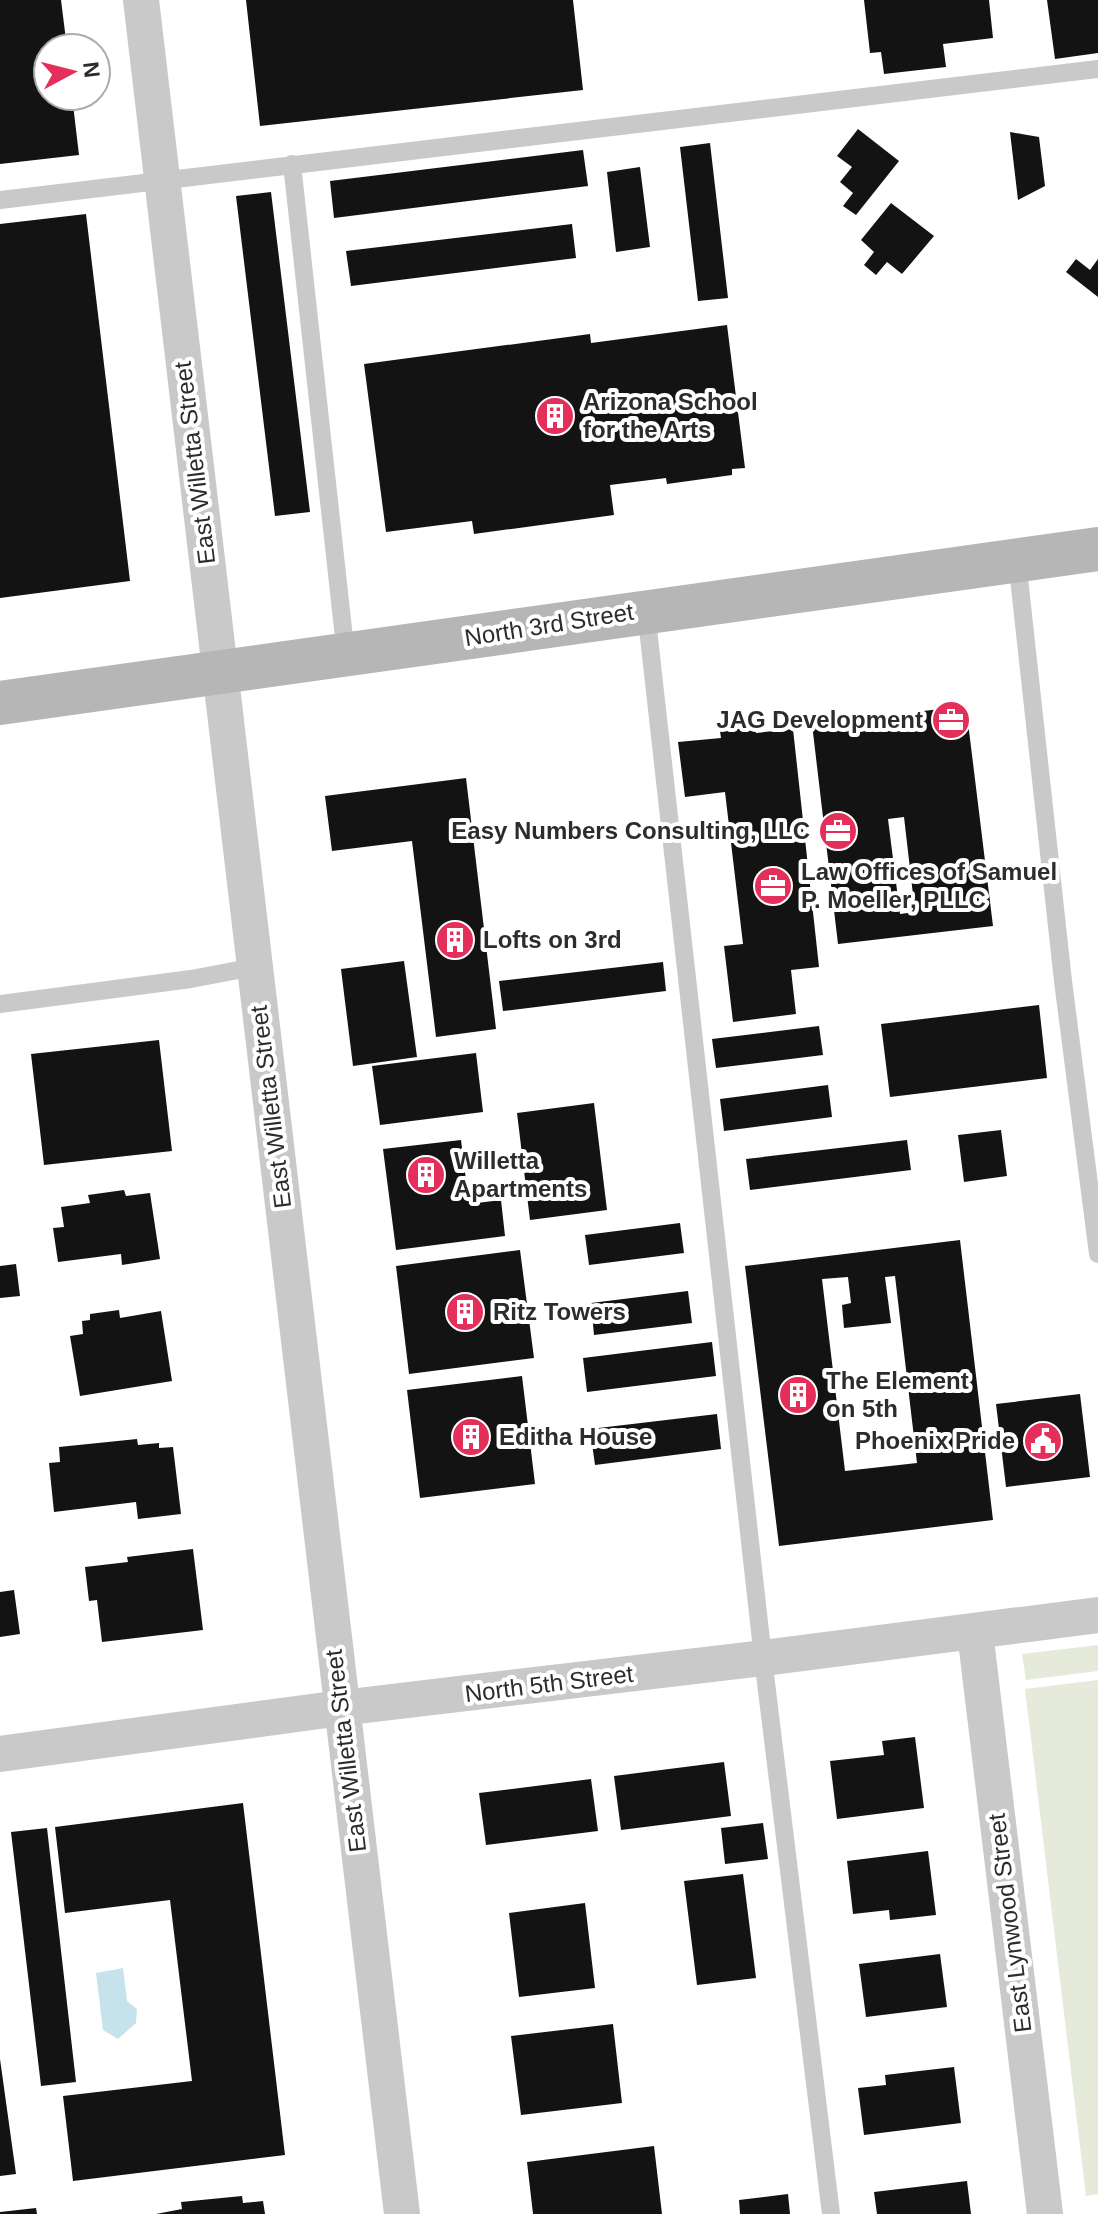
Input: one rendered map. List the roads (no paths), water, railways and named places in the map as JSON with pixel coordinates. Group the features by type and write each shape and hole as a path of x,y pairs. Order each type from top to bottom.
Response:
{"street":[{"name":"East Willetta Street","path":"141,0 402,2214"},
{"name":"North 3rd Street","path":"0,703 220,675 646,611 1098,549"},
{"name":"North 5th Street","path":"0,1754 341,1708 1098,1615"},
{"name":"East Lynwood Street","path":"975,1632 1045,2214"}],"lane":[{"path":"0,200 1098,69"},
{"path":"292,164 346,656"},
{"path":"1017,560 1063,981 1098,1254"},
{"path":"646,611 763,1658 831,2214"},
{"path":"0,1004 191,979 254,967"}],"water":[{"path":"123,1968 127,2001 137,2009 136,2023 118,2039 103,2030 96,1973"}],"place":[{"name":"Arizona School for the Arts","path":"555,416"},
{"name":"JAG Development","path":"951,720"},
{"name":"Easy Numbers Consulting, LLC","path":"838,831"},
{"name":"Law Offices of Samuel P. Moeller, PLLC","path":"773,886"},
{"name":"Lofts on 3rd","path":"455,940"},
{"name":"Willetta Apartments","path":"426,1175"},
{"name":"Ritz Towers","path":"465,1312"},
{"name":"The Element on 5th","path":"798,1395"},
{"name":"Editha House","path":"471,1437"},
{"name":"Phoenix Pride","path":"1043,1441"}]}
